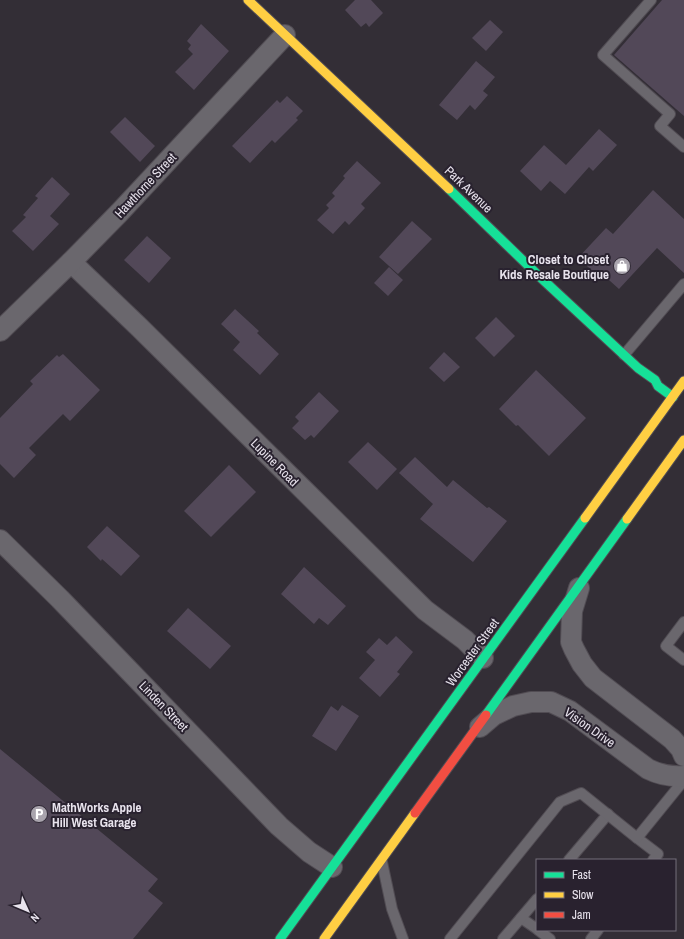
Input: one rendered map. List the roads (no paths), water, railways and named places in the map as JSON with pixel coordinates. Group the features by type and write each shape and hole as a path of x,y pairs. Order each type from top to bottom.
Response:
{"main road":[{"name":"Park Avenue","path":"248,0 362,108 430,169 540,277 624,356 655,380 658,386 672,396"},
{"name":"Worcester Street","path":"280,939 684,381"},
{"path":"324,939 684,440"}],"street":[{"name":"Hawthorne Street","path":"0,331 71,262 285,35"},
{"name":"Lupine Road","path":"71,262 139,327 425,610 465,640 484,658"},
{"name":"Linden Street","path":"0,540 66,604 279,826 309,852 332,867"},
{"path":"580,584 572,611 571,642 582,664 593,678 672,739 681,749 684,756"},
{"name":"Vision Drive","path":"474,732 494,715 513,706 531,702 551,702 570,711 648,769 658,774 672,777 684,776"}],"lane":[{"path":"651,0 603,55 670,114 660,126 684,147"},
{"path":"624,356 684,284"},
{"path":"684,622 666,646 684,660"},
{"path":"637,838 684,780"},
{"path":"450,939 560,802 581,793 658,854 655,859"},
{"path":"571,859 608,814"},
{"path":"381,861 392,909 403,939"},
{"path":"503,939 536,900"},
{"path":"521,918 536,929"},
{"path":"538,931 550,939"},
{"path":"591,939 597,931"}],"place":[{"name":"Closet to Closet Kids Resale Boutique","path":"622,266"},
{"name":"MathWorks Apple Hill West Garage","path":"39,814"}]}
